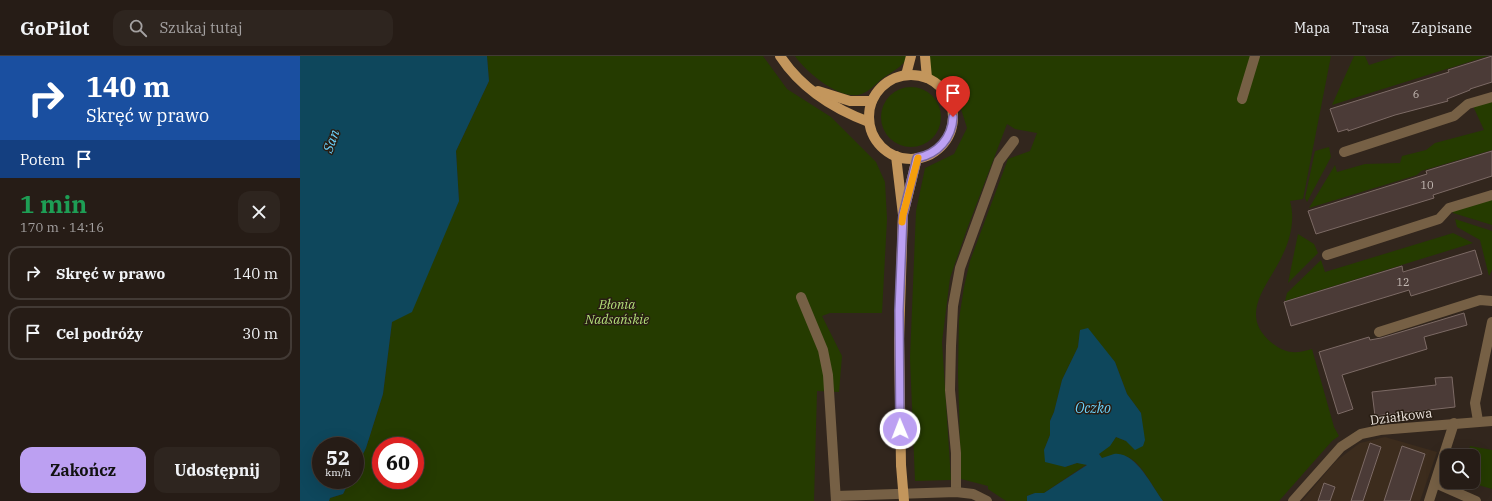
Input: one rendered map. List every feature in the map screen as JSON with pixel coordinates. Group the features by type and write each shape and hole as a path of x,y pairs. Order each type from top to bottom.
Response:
{"main road":[{"path":"780,56 791,70 809,87 835,107 869,122"},
{"path":"906,75 911,56"},
{"path":"925,56 927,78"},
{"path":"906,75 916,75 927,78 937,83 947,96 953,111 953,122 948,138 941,146 928,155 917,158 896,156 887,151 876,141 869,122 872,101 877,92 888,82 906,75"},
{"path":"809,87 844,100 872,101"},
{"path":"896,156 903,215 899,334 901,465 904,501"},
{"path":"903,215 917,158"}],"street":[{"path":"1242,99 1255,56"},
{"path":"1344,152 1454,116 1468,104 1492,96"},
{"path":"956,492 956,453 950,390 953,306 958,275 973,228 998,161 1014,141"},
{"path":"1327,255 1439,219 1449,208 1492,195"},
{"path":"802,297 822,350 828,375 836,499 956,492 972,494 987,501"},
{"path":"1379,332 1480,300 1492,301"},
{"path":"1478,421 1475,403 1492,322"},
{"name":"Działkowa","path":"1293,501 1341,447 1361,434 1380,430 1492,421"},
{"path":"1429,501 1454,423"},
{"path":"1435,483 1476,501"}],"shaded area":[{"path":"1385,437 1437,452 1420,501 1302,501 1336,461 1360,443"}],"green space":[{"name":"Błonia Nadsańskie","path":"487,56 763,56 787,89 831,117 876,162 885,182 887,219 882,313 830,313 822,316 842,356 839,392 817,391 814,501 329,501 330,498 343,494 346,489 364,489 364,452 383,394 392,322 459,201 456,151 489,81"},
{"path":"795,56 908,56 903,63 869,90 862,94 850,95 823,83 814,76"},
{"path":"925,56 1331,56 1303,199 1290,201 1292,221 1288,241 1283,254 1264,288 1256,310 1257,321 1262,332 1277,347 1291,352 1301,352 1312,349 1334,427 1339,436 1332,441 1279,501 1163,501 1141,468 1130,458 1116,456 1102,459 1099,453 1109,446 1116,437 1126,441 1141,413 1127,394 1115,362 1080,330 1078,347 1062,380 1054,412 1050,421 1050,435 1044,450 1065,467 1077,463 1087,464 1044,493 1035,493 1027,496 1027,501 1006,501 988,489 988,486 961,479 958,373 959,319 964,287 970,261 1008,159 1030,151 1037,133 1015,129 1007,124 950,278 942,342 951,480 915,481 910,358 916,211 925,168 954,154 967,128 961,109 952,106 944,91 932,80"},
{"path":"1354,56 1365,56 1369,65 1397,56 1488,56 1332,105"},
{"path":"905,87 917,87 928,92 936,100 941,111 939,129 928,142 917,147 905,147 894,142 886,134 881,123 881,111 886,100 894,92"},
{"path":"1492,100 1492,150 1421,171 1417,175 1309,208 1335,165 1337,172 1365,164 1400,163 1402,156 1426,150 1435,143 1484,130 1473,106"},
{"path":"1329,147 1331,157 1307,202 1305,198 1315,151"},
{"path":"1492,198 1492,225 1453,213 1452,210"},
{"path":"1455,219 1492,231 1492,270 1489,276 1480,240 1457,227"},
{"path":"1453,233 1473,243 1285,301 1287,293 1321,260 1325,272"},
{"path":"1298,234 1314,244 1318,253 1288,283"},
{"path":"1470,446 1492,450 1492,489 1480,486 1480,449 1469,449"}],"water":[{"name":"San","path":"300,56 487,56 489,81 456,151 459,201 412,312 392,322 383,394 366,448 364,452 364,437 312,437 312,489 346,489 343,494 330,498 329,501 300,501"},
{"name":"Oczko","path":"1088,328 1115,362 1127,394 1141,413 1145,440 1143,446 1135,450 1126,441 1116,437 1110,446 1099,454 1102,458 1114,454 1129,458 1143,471 1163,501 1027,501 1027,496 1035,493 1044,493 1087,465 1077,463 1065,467 1045,462 1044,450 1050,435 1050,421 1054,412 1062,380 1078,347 1080,330"}],"building":[{"path":"1492,56 1492,82 1470,89 1447,99 1448,101 1395,115 1348,131 1348,129 1338,132 1330,109 1449,72 1448,70"},
{"path":"1492,151 1492,176 1433,195 1434,198 1316,234 1308,211 1427,174 1426,171"},
{"path":"1475,250 1482,274 1411,296 1409,290 1291,326 1284,302 1402,266 1403,272"},
{"path":"1464,313 1467,325 1424,337 1427,349 1342,375 1353,409 1338,414 1319,352 1369,337 1370,340 1381,338"},
{"path":"1452,377 1455,407 1375,416 1372,392 1436,385 1435,378"},
{"path":"1370,443 1381,447 1363,501 1351,501"},
{"path":"1402,446 1425,454 1410,501 1384,501"},
{"path":"1324,483 1335,487 1330,501 1318,501"}],"slow traffic":[{"path":"902,222 918,158"}],"route":[{"path":"900,429 899,311 903,215 917,158 932,153 945,142 952,127 953,117"}]}
